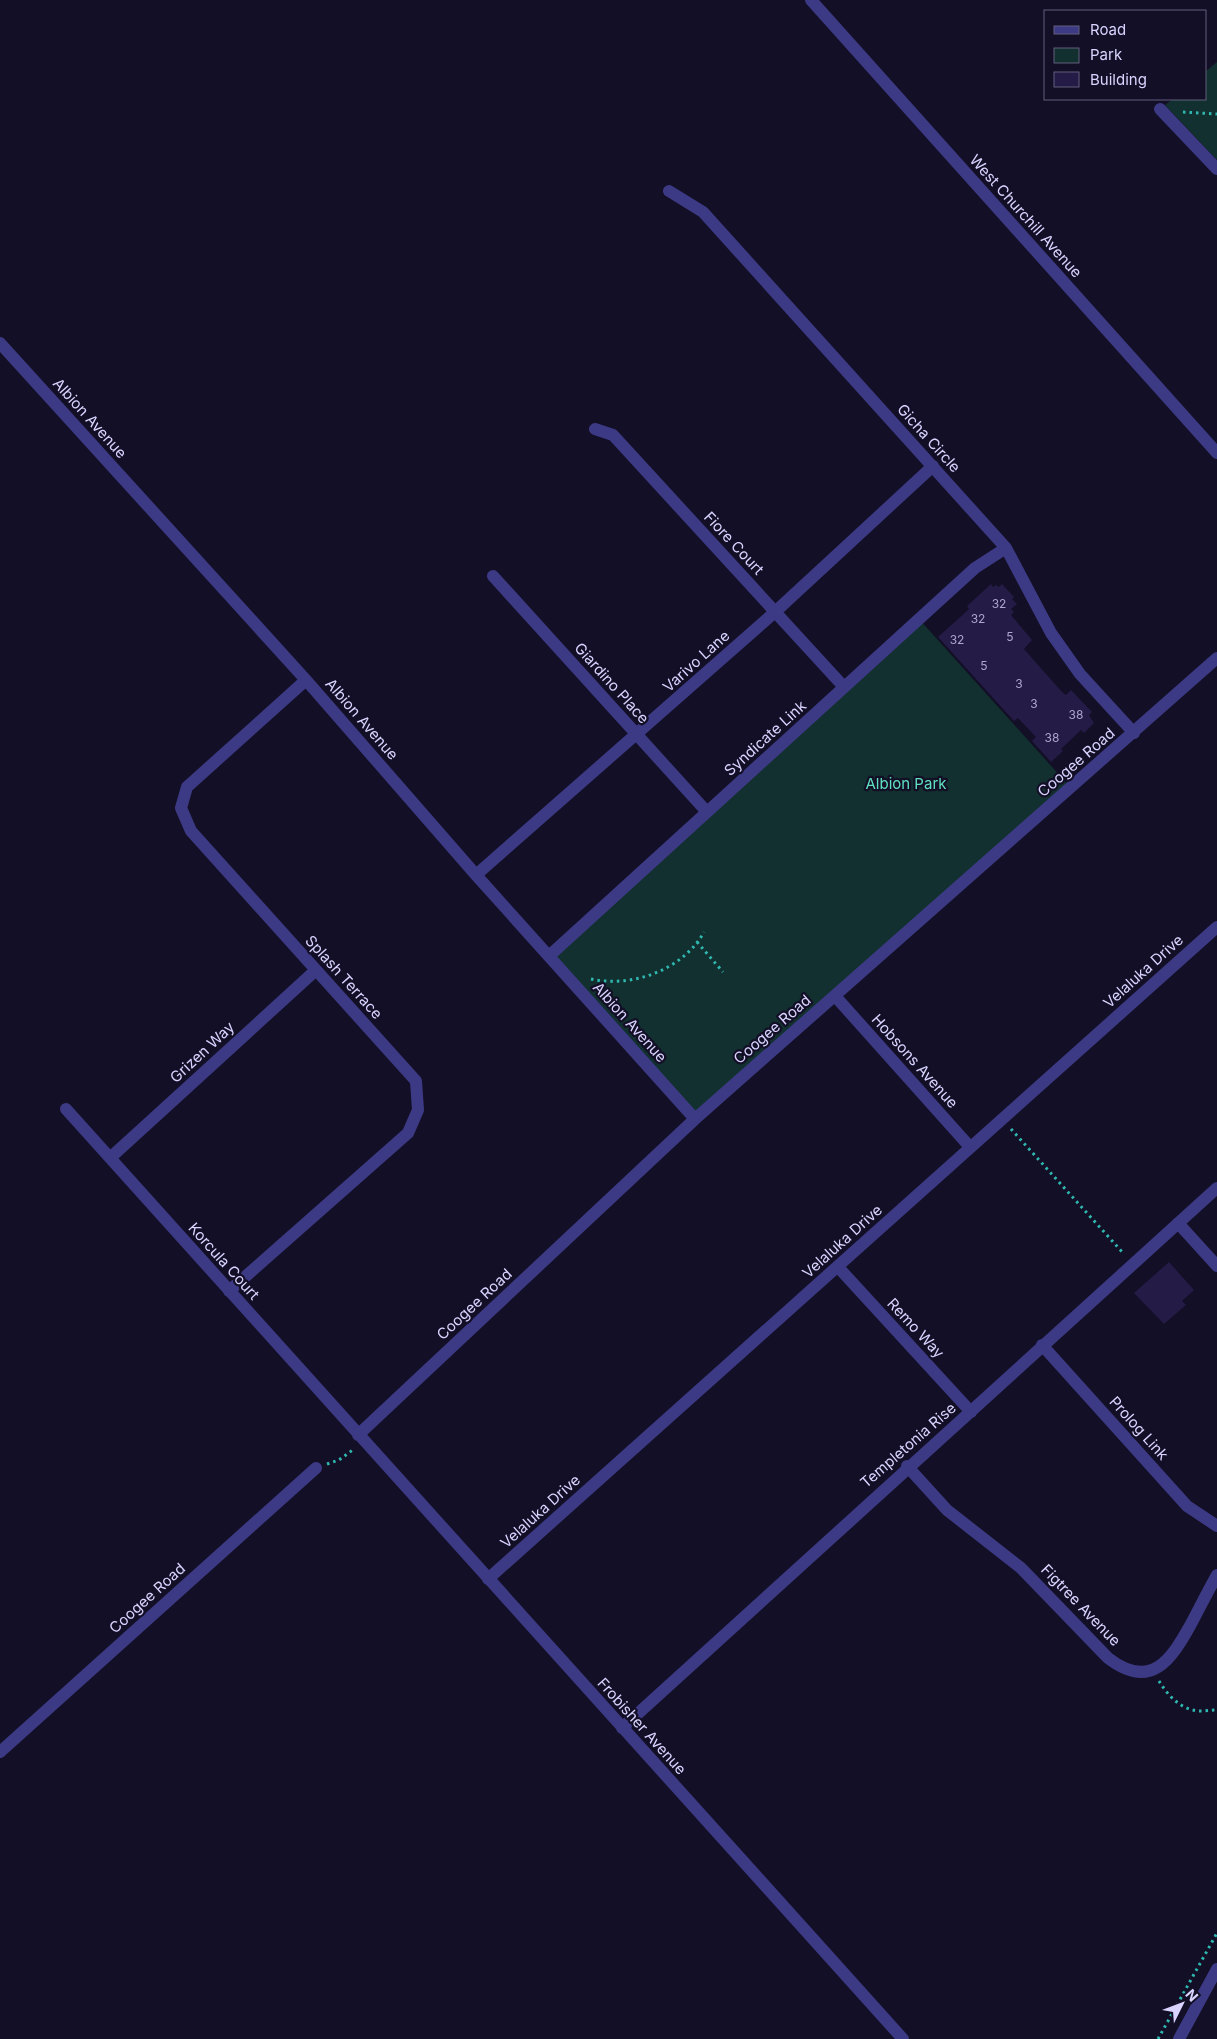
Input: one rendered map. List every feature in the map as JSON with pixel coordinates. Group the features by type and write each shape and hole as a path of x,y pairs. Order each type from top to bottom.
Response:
{"street":[{"name":"West Churchill Avenue","path":"811,0 1217,453"},
{"path":"1160,109 1217,169"},
{"name":"Gicha Circle","path":"669,191 704,212 1006,548 1051,633 1080,674 1134,732"},
{"name":"Albion Avenue","path":"0,344 306,680 476,875 695,1119"},
{"name":"Fiore Court","path":"595,429 612,435 844,687"},
{"name":"Varivo Lane","path":"476,875 775,612 932,466"},
{"name":"Syndicate Link","path":"549,956 975,568 1006,548"},
{"name":"Giardino Place","path":"493,576 707,812"},
{"name":"Coogee Road","path":"361,1438 695,1119 1217,658"},
{"name":"Splash Terrace","path":"229,1291 408,1133 418,1110 416,1081 190,831 181,808 187,787 306,680"},
{"name":"Velaluka Drive","path":"488,1579 1217,926"},
{"name":"Grizen Way","path":"110,1158 316,970"},
{"name":"Hobsons Avenue","path":"835,996 970,1148"},
{"name":"Korcula Court","path":"66,1109 361,1438"},
{"name":"Templetonia Rise","path":"622,1728 907,1466 971,1412 1042,1345 1217,1188"},
{"path":"1178,1223 1217,1266"},
{"name":"Remo Way","path":"838,1266 971,1412"},
{"name":"Prolog Link","path":"1042,1345 1182,1500 1198,1515 1217,1526"},
{"name":"Frobisher Avenue","path":"361,1438 903,2039"},
{"name":"Figtree Avenue","path":"907,1466 948,1510 1022,1568 1108,1658 1118,1666 1129,1670 1153,1670"},
{"name":"Coogee Road","path":"0,1752 316,1468"},
{"path":"1153,1670 1161,1666 1174,1653 1217,1575"},
{"path":"1179,2039 1217,1969"}],"path":[{"path":"1160,109 1217,114"},
{"path":"591,979 623,981 646,977 671,964 697,942 704,932"},
{"path":"697,942 723,972"},
{"path":"1002,1119 1133,1264"},
{"path":"316,1468 339,1460 361,1438"},
{"path":"1153,1670 1165,1691 1180,1705 1194,1711 1217,1710"},
{"path":"1158,2039 1217,1933"}],"green space":[{"path":"1217,62 1217,160 1165,105 1172,100 1207,100 1207,70"},
{"name":"Albion Park","path":"919,619 1071,788 695,1119 549,956"}],"building":[{"path":"991,584 993,587 996,585 999,587 1002,584 1014,597 1012,599 1017,604 1011,609 1014,612 1011,615 1032,640 1024,649 1062,692 1066,695 1071,690 1092,712 1089,715 1094,723 1084,733 1081,730 1061,749 1063,751 1051,762 1032,741 1036,737 1018,718 1014,721 938,637 969,609 967,606"},
{"path":"1169,1262 1194,1290 1182,1301 1186,1305 1164,1324 1134,1293"}]}
